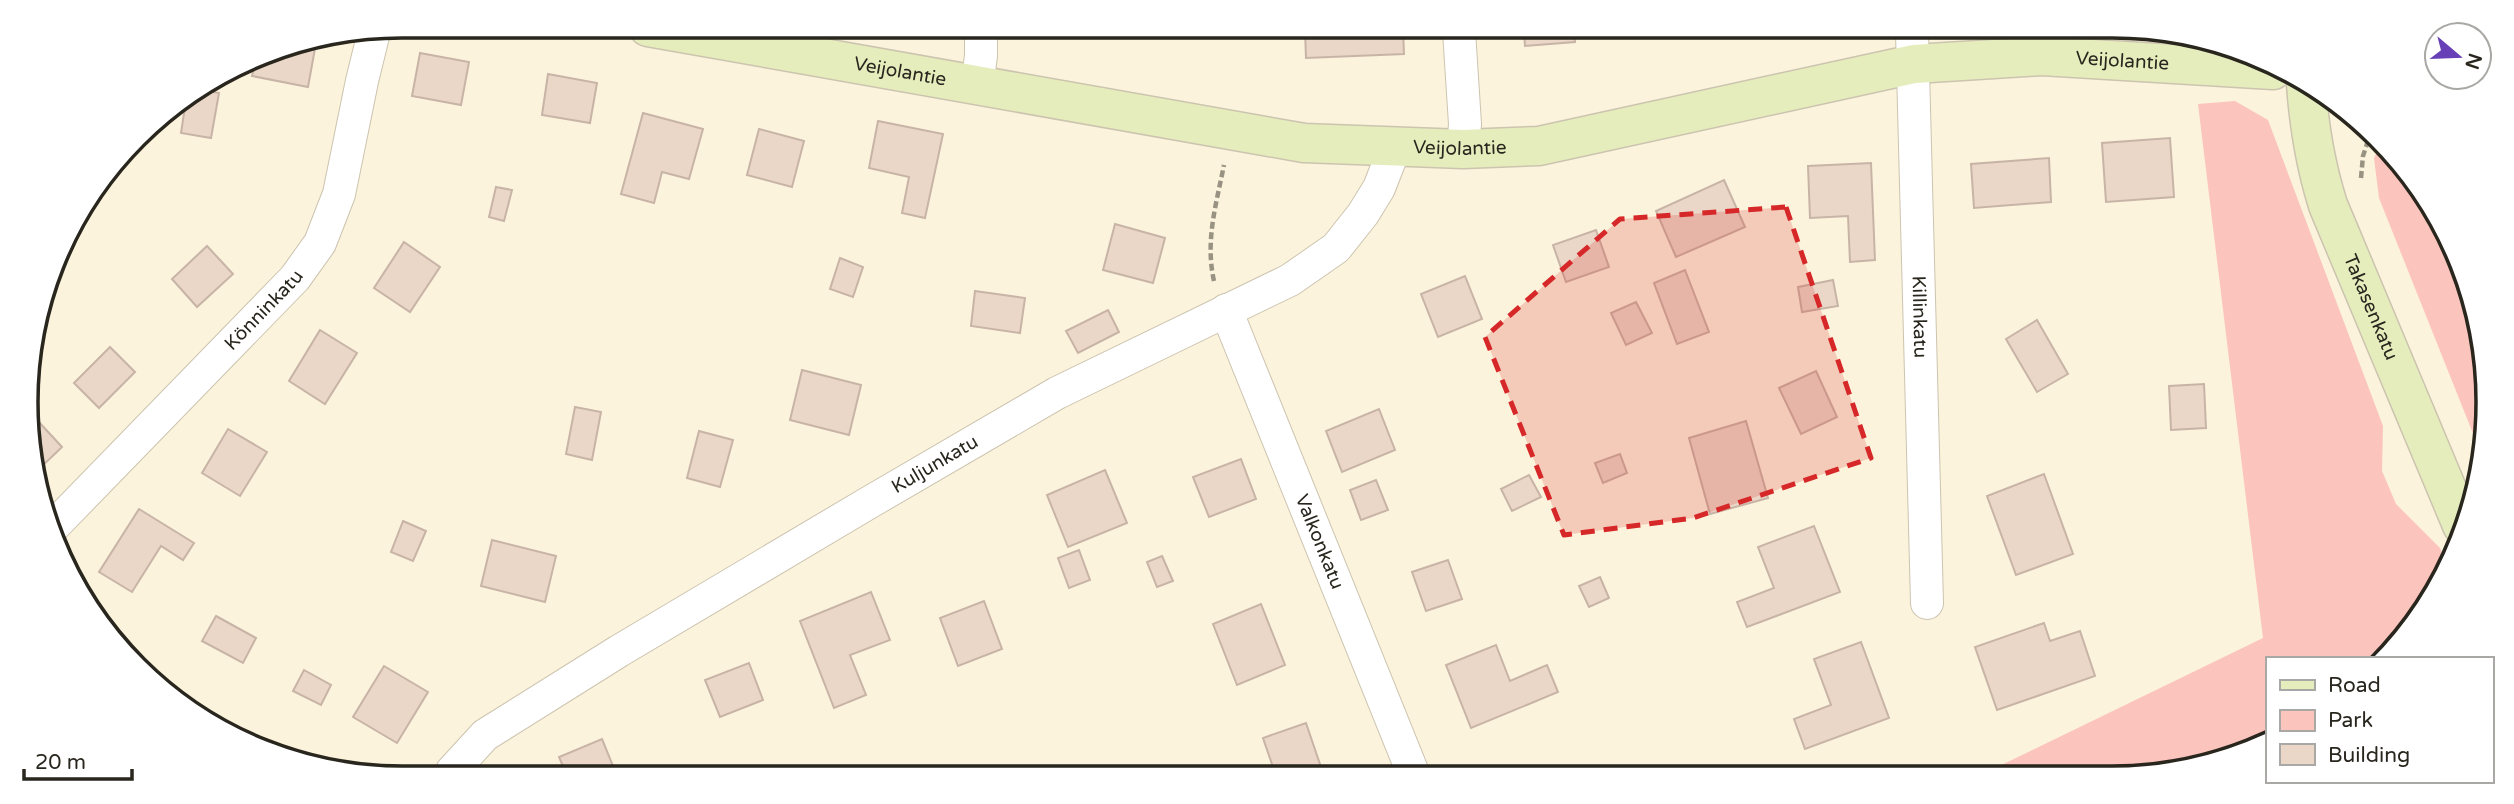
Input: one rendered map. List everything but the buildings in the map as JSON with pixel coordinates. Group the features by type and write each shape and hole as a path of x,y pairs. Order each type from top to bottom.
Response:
{"street":[{"name":"Veijolantie","path":"709,38 1304,144 1463,149 1539,146 1913,48 2042,56 2227,59"},
{"path":"977,86 981,38"},
{"path":"1459,38 1465,124 1463,149"},
{"name":"Könninkatu","path":"58,520 295,278 320,243 339,194 372,40"},
{"name":"Killinkatu","path":"1913,48 1927,603"},
{"name":"Takasenkatu","path":"2307,95 2316,170 2328,205 2457,514"},
{"name":"Kuljunkatu","path":"457,766 485,735 619,651 1057,393 1290,280 1336,248 1378,188 1395,147"},
{"name":"Valkonkatu","path":"1226,310 1410,766"}],"path":[{"path":"1226,310 1214,280 1209,256 1212,220 1230,130"}],"highlighted area":[{"path":"1786,207 1871,458 1693,518 1564,535 1485,337 1620,219"}],"green space":[{"path":"2235,101 2268,120 2383,426 2382,471 2396,504 2440,548 2442,554 2414,604 2371,657 2266,657 2266,731 2229,746 2183,759 2112,766 1999,766 2263,638 2198,104"},
{"path":"2377,153 2385,162 2427,220 2456,285 2469,331 2475,378 2474,435 2379,198 2374,158"}]}
